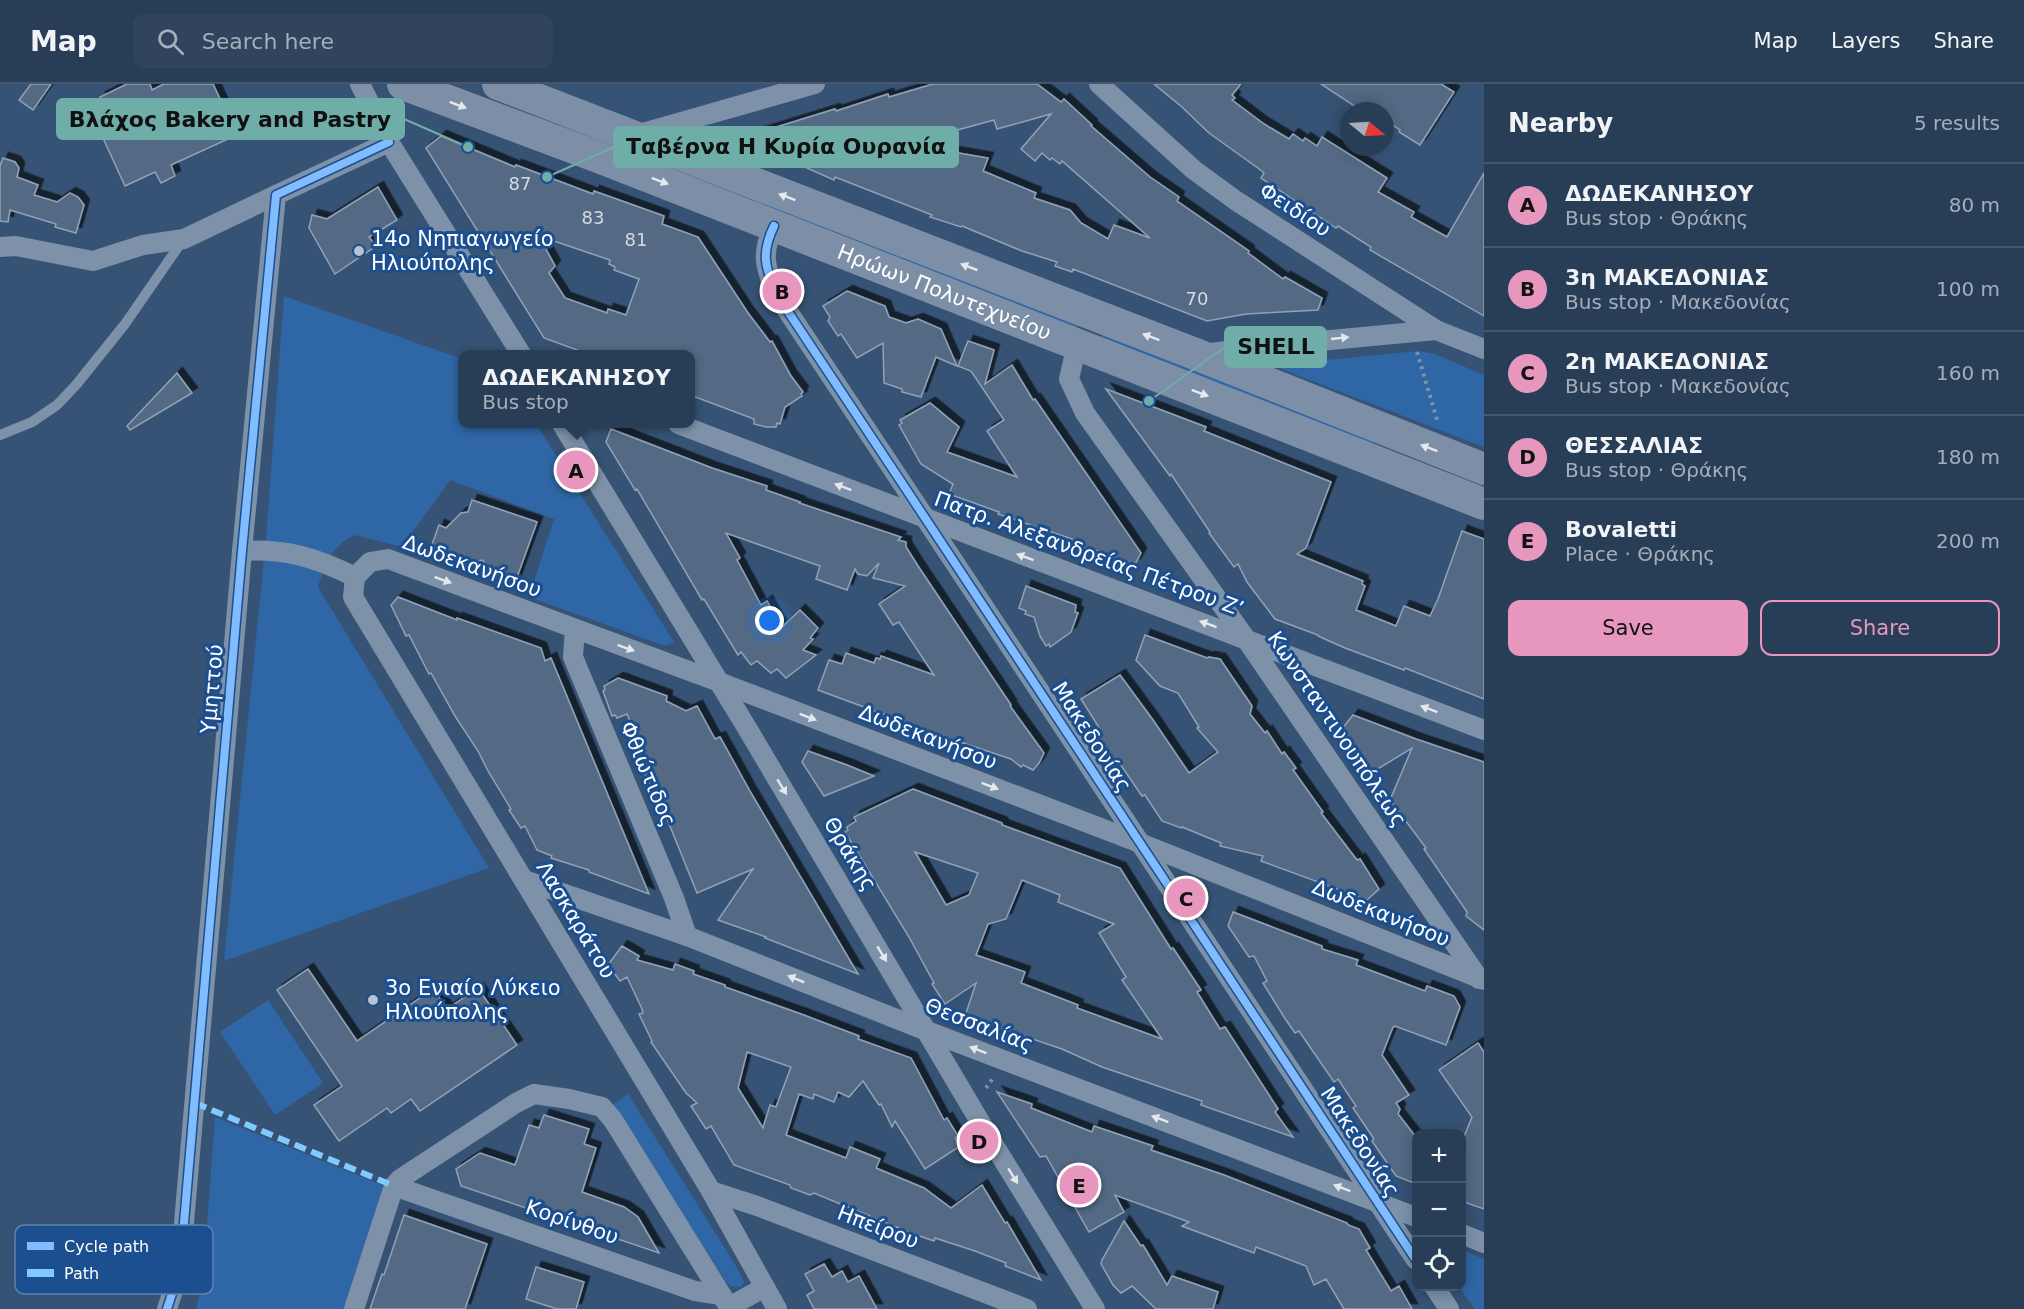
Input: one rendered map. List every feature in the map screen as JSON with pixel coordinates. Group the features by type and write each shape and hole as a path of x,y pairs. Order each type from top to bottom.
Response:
{"main road":[{"name":"Ηρώων Πολυτεχνείου","path":"403,84 602,158 1484,504"},
{"name":"Ηρώων Πολυτεχνείου","path":"498,84 1198,355 1484,469"}],"street":[{"path":"360,84 389,142 519,350"},
{"path":"632,136 815,84"},
{"name":"Φειδίου","path":"1099,84 1202,176 1235,200 1436,330 1484,349"},
{"path":"0,247 16,246 93,261 143,245 184,239 389,142"},
{"name":"Υμηττού","path":"184,1225 242,551 276,195"},
{"name":"Μακεδονίας","path":"774,226 765,251 766,268 775,292 1412,1254"},
{"name":"Ηρώων Πολυτεχνείου","path":"1198,355 1257,346 1436,330"},
{"name":"Κωνσταντινουπόλεως","path":"1077,344 1069,380 1084,413 1246,639 1482,981"},
{"name":"Θράκης","path":"565,428 989,1137 1095,1309"},
{"name":"Πατρ. Αλεξανδρείας Πέτρου Ζ’","path":"691,428 1484,730"},
{"path":"242,551 266,549 286,551 313,559 355,577"},
{"name":"Δωδεκανήσου","path":"355,577 370,562 388,559 719,682 1140,843 1482,981"},
{"name":"Λασκαράτου","path":"355,577 353,597 711,1191 777,1309"},
{"name":"Φθιώτιδος","path":"575,629 573,657 674,898 687,936"},
{"name":"Θεσσαλίας","path":"524,880 687,936 927,1031 1412,1215"},
{"path":"354,1309 397,1182 516,1103 534,1094 602,1107 613,1120 727,1304 765,1287"},
{"name":"Κορίνθου","path":"397,1182 727,1304"},
{"name":"Ηπείρου","path":"711,1191 757,1206 1027,1309"},
{"path":"1466,1236 1484,1243"},
{"path":"1437,1291 1449,1309"},
{"name":"Υμηττού","path":"167,1309 172,1294"}],"lane":[{"path":"0,435 32,422 57,405 76,385 125,324 184,239"}],"path":[{"path":"1410,332 1431,396 1444,453"},
{"path":"986,1088 993,1078"}],"shaded area":[{"path":"757,200 1078,325 1075,332 754,207"},
{"path":"284,296 458,358 458,428 539,428 674,642 665,646 529,597 554,519 450,480 402,547 354,535 346,540 330,557 318,587 489,868 224,961 266,538"},
{"path":"1102,334 1374,440 1371,447 1100,341"},
{"path":"1418,351 1435,354 1484,375 1484,447 1281,369 1284,364"},
{"path":"268,1000 323,1083 275,1115 220,1032"},
{"path":"628,1094 736,1266 744,1282 741,1287 730,1286 725,1280 612,1105"},
{"path":"215,1117 389,1188 349,1309 196,1309 200,1294 213,1294 213,1225 207,1225"},
{"path":"1466,1252 1484,1259 1484,1309 1475,1309 1462,1291 1466,1291"}],"building":[{"path":"31,84 51,84 33,110 19,100"},
{"path":"127,84 150,84 152,90 164,84 213,84 237,135 171,165 175,176 161,183 155,172 125,186 102,136 116,130 100,97"},
{"path":"933,84 1037,84 1061,102 1064,99 1091,126 1150,177 1179,197 1177,201 1249,251 1248,253 1283,279 1285,277 1322,298 1318,310 1246,314 1207,321 1073,269 1072,272 1055,266 1057,262 1022,251 962,226 930,217 932,215 835,177 834,180 755,145 757,133 888,94 889,97","holes":["1051,114 1021,149 1035,161 1042,153 1050,160 1052,158 1060,164 1062,161 1150,238 1114,225 1108,239 1081,223 1070,210 1034,198 1036,193 983,171 988,158 906,144 994,120 997,129"]},
{"path":"1154,84 1241,84 1232,95 1235,98 1232,100 1264,124 1289,139 1293,134 1317,146 1322,137 1340,148 1340,156 1352,156 1387,178 1378,192 1414,212 1411,217 1447,237 1484,173 1484,316 1370,250 1371,247 1338,226 1336,228 1261,178 1264,173 1262,171 1209,133"},
{"path":"1321,84 1441,84 1454,92 1420,145 1399,132 1400,130 1394,126 1394,102 1348,102"},
{"path":"441,136 515,167 516,165 593,194 594,191 664,216 662,224 698,237 748,313 770,342 772,341 791,376 803,392 802,396 785,407 780,424 777,423 776,427 766,427 754,424 754,419 695,397 695,350 577,350 544,338 426,148","holes":["539,236 610,260 609,264 615,267 614,270 639,279 626,315 608,309 607,313 565,298 549,273 555,266"]},
{"path":"3,158 15,162 19,168 17,177 38,185 34,195 57,202 70,193 78,197 84,205 76,233 55,227 56,224 10,210 8,222 0,221 0,166"},
{"path":"378,187 397,220 369,237 376,246 335,274 309,228 312,215 327,219"},
{"path":"847,291 885,306 889,317 906,323 918,319 941,329 957,366 936,357 921,397 902,392 902,389 884,383 883,343 857,358 841,334 838,336 828,321 830,317 823,306"},
{"path":"968,341 994,350 985,384 1012,365 1033,400 1035,399 1141,553 1135,564 1092,549 1092,551 1071,542 1072,539 998,514 999,512 949,494 953,484 921,464 899,425 902,423 900,420 930,403 959,427 947,452 1017,477 987,431 1004,420 971,371 958,366"},
{"path":"177,373 192,393 130,430 127,426"},
{"path":"1106,389 1206,427 1204,431 1331,482 1306,548 1297,554 1363,581 1362,584 1365,586 1356,610 1396,626 1404,606 1430,616 1462,531 1484,539 1484,699 1405,668 1404,670 1345,648 1275,619 1247,582 1238,564 1234,567 1171,474 1170,476"},
{"path":"611,429 712,468 767,486 766,490 799,503 901,537 898,540 906,542 906,547 918,566 1010,706 1044,753 1039,763 1033,770 1023,765 1021,767 1011,759 818,690 829,660 842,664 846,653 874,663 876,658 880,659 881,656 934,675 899,622 893,625 879,604 905,586 873,578 879,563 867,576 858,574 855,569 847,590 816,579 820,566 726,533 740,558 737,560 761,605 767,601 782,627 800,610 818,628 810,638 813,639 803,650 816,655 786,678 777,669 771,673 757,661 751,665 741,652 738,655 606,442"},
{"path":"472,500 537,522 516,580 486,567 483,560 470,562 431,547 439,525 446,528 461,513 468,512"},
{"path":"1026,586 1076,605 1075,612 1078,613 1071,632 1050,647 1049,644 1046,646 1040,636 1034,617 1025,614 1026,611 1019,608"},
{"path":"398,597 457,620 457,618 541,648 545,661 551,658 649,894 589,872 589,870 551,858 552,856 537,850 525,826 521,828 509,810 511,809 478,751 431,673 429,674 409,635 406,636 391,605"},
{"path":"1145,635 1207,658 1220,659 1252,706 1250,714 1265,733 1267,731 1282,754 1284,752 1296,768 1293,770 1323,812 1321,813 1357,860 1360,859 1379,889 1367,900 1261,861 1263,856 1220,846 1221,843 1162,821 1116,758 1112,760 1093,733 1100,729 1081,699 1120,675 1189,773 1218,752 1197,728 1199,727 1178,693 1160,686 1136,660"},
{"path":"618,678 667,696 666,701 686,711 697,706 715,739 720,737 858,974 718,920 753,869 697,893 663,809 660,810 645,775 647,773 636,748 640,746 627,714 617,718 615,715 612,716 603,691 604,686"},
{"path":"1353,715 1484,762 1484,930 1466,916 1467,912 1424,849 1426,848 1390,800 1412,748 1371,773 1341,730"},
{"path":"808,751 874,776 824,796 802,762"},
{"path":"913,789 1002,823 1002,825 1120,868 1171,949 1173,948 1201,990 1197,992 1220,1029 1225,1027 1278,1109 1275,1112 1293,1137 1201,1105 1202,1101 1102,1067 1062,1049 965,1016 976,983 945,1004 932,984 934,983 909,937 845,832 848,830 847,827 856,821 854,817","holes":["915,852 978,873 969,895 946,905","1022,880 1060,895 1058,902 1114,924 1099,933 1126,977 1122,980 1162,1039 1077,1008 1078,1005 1021,983 1025,972 976,955 988,924 1006,919"]},
{"path":"1233,912 1322,946 1322,949 1358,960 1356,965 1425,991 1427,986 1454,996 1460,1007 1446,1045 1395,1026 1382,1055 1409,1095 1396,1103 1400,1109 1398,1114 1412,1132 1412,1182 1396,1176 1372,1141 1374,1139 1353,1108 1356,1106 1338,1079 1334,1082 1299,1031 1295,1033 1263,983 1267,981 1254,956 1249,957 1228,926"},
{"path":"622,946 639,956 637,960 673,970 675,964 694,971 693,974 725,985 725,987 859,1036 858,1039 911,1058 944,1120 947,1118 958,1136 955,1138 960,1146 925,1169 895,1121 892,1127 881,1104 879,1105 863,1081 849,1097 838,1092 834,1102 814,1094 813,1099 799,1094 786,1135 846,1158 850,1147 880,1159 876,1168 924,1188 951,1208 982,1185 1041,1280 975,1251 911,1233 814,1193 810,1195 791,1188 790,1185 734,1165 711,1126 706,1129 691,1106 697,1103 686,1093 651,1042 639,1014 643,1013 642,1009 627,977 620,981 608,965","holes":["747,1052 791,1067 776,1107 770,1105 763,1128 738,1088"]},
{"path":"308,969 357,1041 433,989 447,1009 478,988 517,1045 420,1111 411,1099 391,1113 387,1108 339,1141 314,1105 342,1086 277,990"},
{"path":"1478,1043 1484,1052 1484,1209 1466,1203 1466,1132 1472,1117 1439,1070"},
{"path":"997,1092 1032,1104 1031,1108 1092,1132 1094,1126 1153,1146 1151,1150 1224,1175 1359,1229 1370,1248 1366,1250 1391,1291 1399,1286 1412,1309 1344,1309 1326,1279 1314,1285 1306,1266 1256,1247 1254,1253 1182,1226 1189,1222 1115,1195 1124,1212 1089,1232 1046,1156 1040,1157"},
{"path":"544,1115 589,1129 584,1144 596,1148 582,1192 624,1207 638,1217 659,1253 461,1186 456,1169 480,1153 515,1165 529,1125 539,1128"},
{"path":"404,1215 487,1244 465,1309 370,1309"},
{"path":"1124,1221 1141,1246 1143,1245 1167,1285 1172,1276 1218,1292 1213,1309 1156,1309 1132,1286 1121,1293 1113,1285 1101,1264"},
{"path":"824,1264 832,1277 842,1271 848,1282 859,1276 877,1309 814,1309 807,1295 814,1291 805,1274"},
{"path":"536,1267 584,1282 576,1309 557,1309 526,1299"}],"marked path":[{"path":"195,1103 394,1186"}],"cycle path":[{"path":"184,1225 242,551 276,195 389,142"},
{"path":"774,226 767,244 766,259 775,292 1412,1254"},
{"path":"167,1309 172,1294"}],"place":[{"name":"Βλάχος Bakery and Pastry","path":"468,147"},
{"name":"Ταβέρνα Η Κυρία Ουρανία","path":"547,177"},
{"name":"14ο Νηπιαγωγείο Ηλιούπολης","path":"359,251"},
{"name":"3η ΜΑΚΕΔΟΝΙΑΣ","path":"782,291"},
{"name":"SHELL","path":"1149,401"},
{"name":"ΔΩΔΕΚΑΝΗΣΟΥ","path":"576,470"},
{"name":"2η ΜΑΚΕΔΟΝΙΑΣ","path":"1186,898"},
{"name":"3ο Ενιαίο Λύκειο Ηλιούπολης","path":"373,1000"},
{"name":"ΘΕΣΣΑΛΙΑΣ","path":"979,1141"},
{"name":"Bovaletti","path":"1079,1185"}]}
